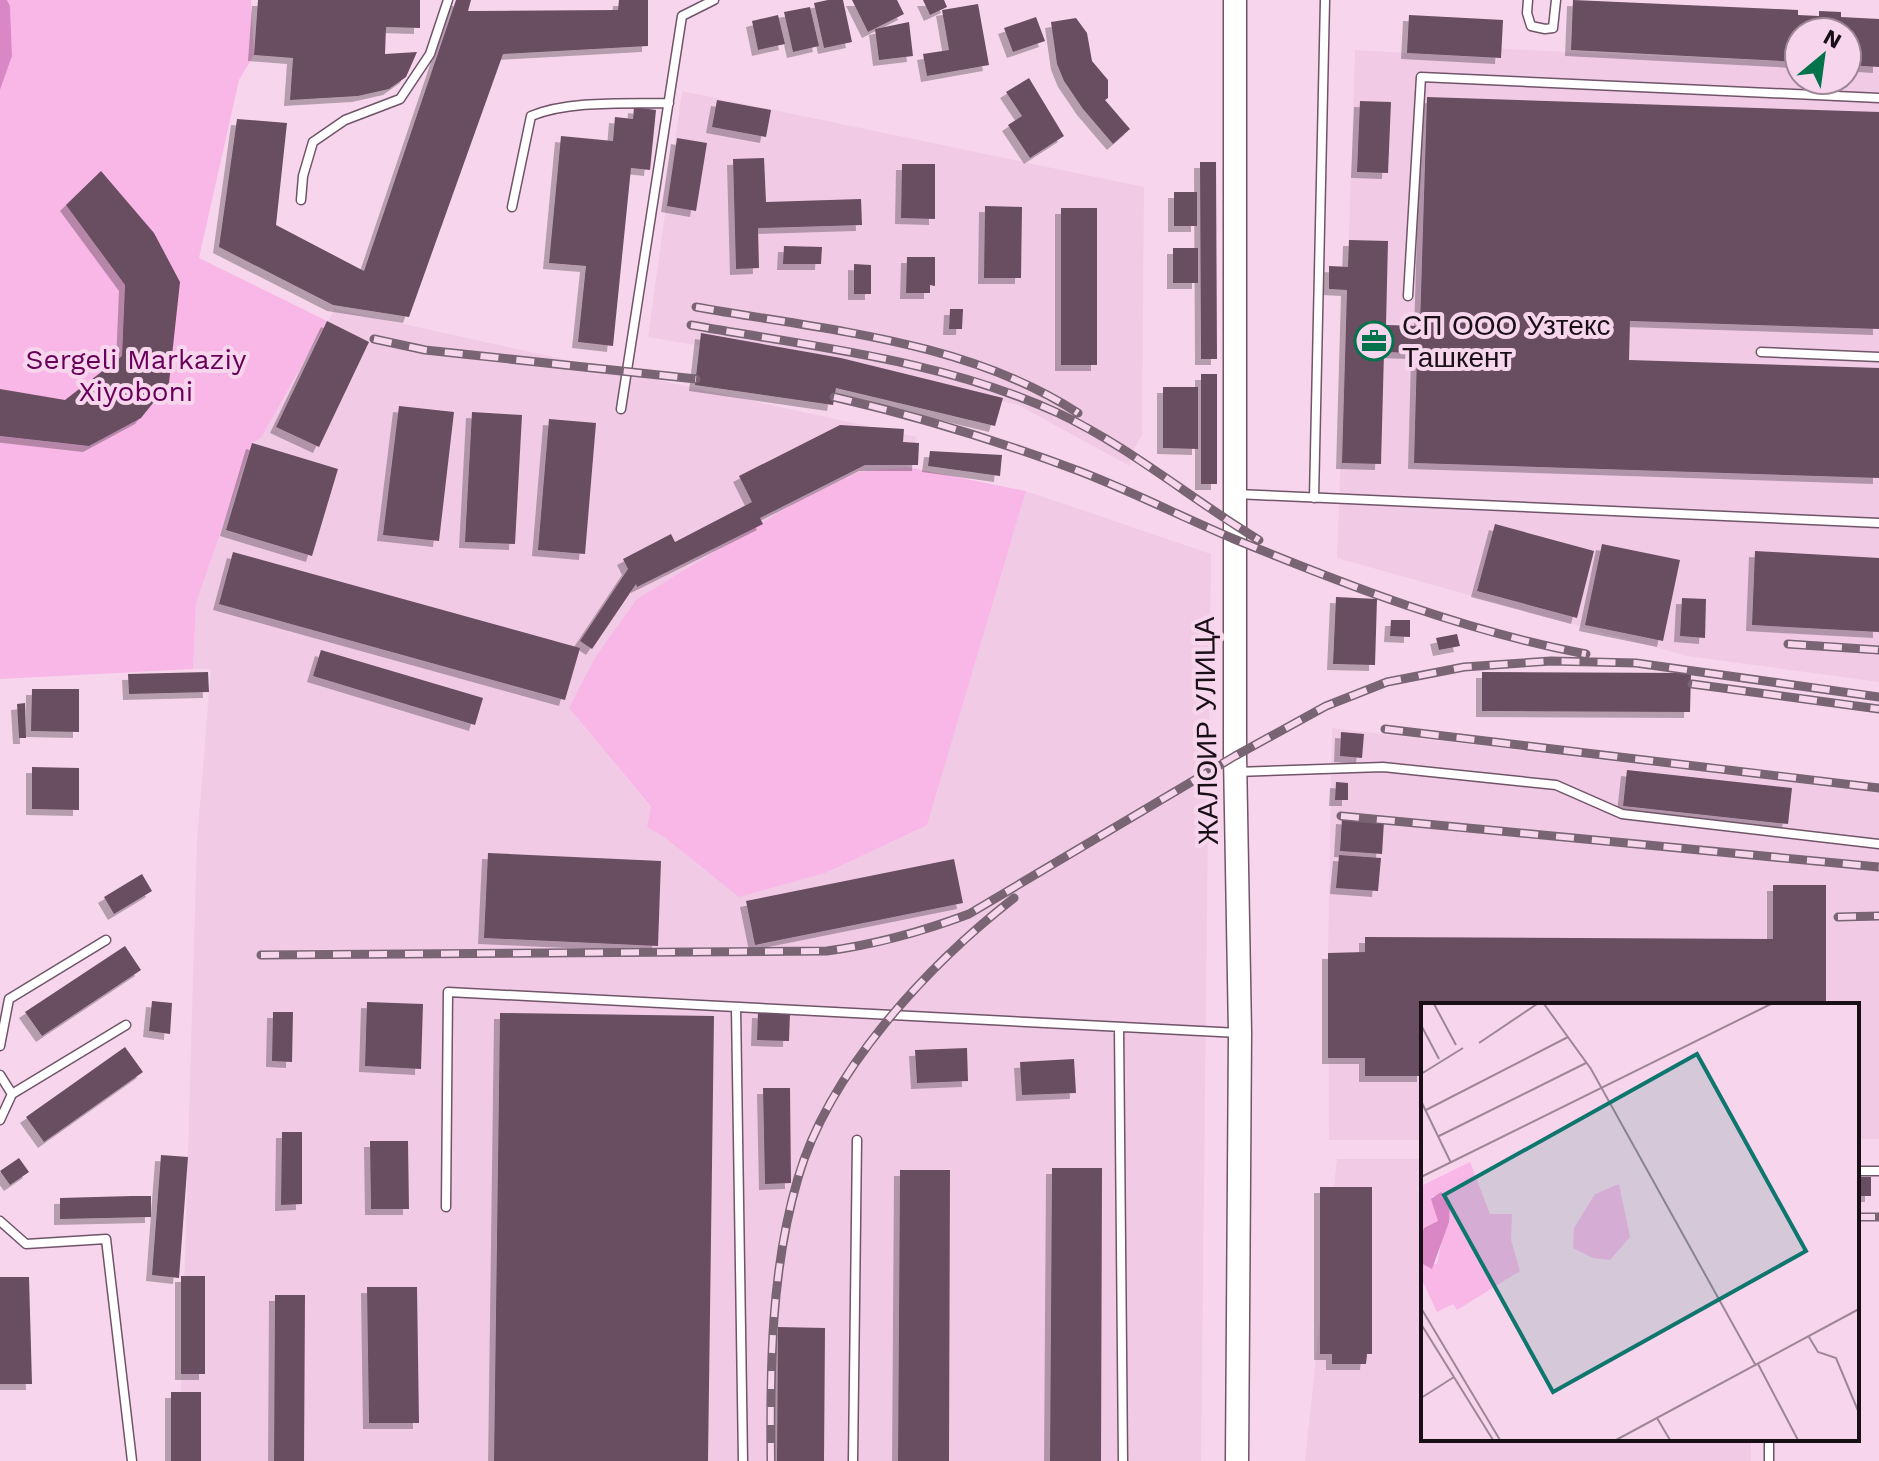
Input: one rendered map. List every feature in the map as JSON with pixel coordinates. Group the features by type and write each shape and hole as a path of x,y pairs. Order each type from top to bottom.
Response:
{"street":[{"name":"ЖАЛОИР УЛИЦА","path":"1235,0 1235,772 1240,1033 1237,1461"}],"lane":[{"path":"301,200 303,176 313,142 345,120 400,99 430,54 448,0"},
{"path":"621,409 682,16 714,0"},
{"path":"1314,498 1325,0"},
{"path":"1528,0 1527,13 1531,26 1545,29 1553,28 1556,0"},
{"path":"1408,296 1421,77 1879,98"},
{"path":"512,207 531,116 543,111 594,105 669,103"},
{"path":"1761,352 1879,357"},
{"path":"1235,494 1879,523"},
{"path":"1235,772 1383,767 1540,783 1556,785 1622,814 1879,844"},
{"path":"0,1046 9,999 106,940"},
{"path":"446,1207 448,992 1240,1033"},
{"path":"736,1007 743,1461"},
{"path":"0,1120 12,1094 126,1025"},
{"path":"1119,1027 1123,1461"},
{"path":"0,1075 12,1094"},
{"path":"853,1461 857,1140"},
{"path":"0,1221 26,1244 106,1239 132,1461"}],"shaded area":[{"path":"0,0 7,0 10,6 12,56 0,90"},
{"path":"1409,15 1503,20 1502,49 1783,61 1783,96 1863,96 1863,66 1879,67 1879,682 1687,656 1337,558 1347,290 1329,289 1329,266 1348,266 1355,50 1407,53"},
{"path":"682,91 1144,187 1142,435 1131,454 1130,466 1018,405 925,384 648,337"},
{"path":"335,309 917,437 907,467 859,472 569,708 651,808 647,827 667,839 927,824 1026,491 1211,554 1201,1461 179,1461 197,840 211,669 193,669 196,603 252,443 261,438"},
{"path":"1332,728 1879,793 1879,1139 1859,1139 1859,1003 1421,1003 1421,1140 1329,1140"},
{"path":"1337,1159 1421,1159 1421,1441 1751,1441 1751,1461 1305,1461"}],"green space":[{"name":"Sergeli Markaziy Xiyoboni","path":"7,0 251,0 254,55 239,80 199,258 327,321 261,438 252,443 196,603 193,669 0,679 0,90 12,56 10,6"},
{"path":"907,467 1026,491 927,825 825,873 739,897 667,839 647,827 651,807 569,708 596,656 637,599 796,502 859,472"}],"building":[{"path":"258,0 420,0 420,28 386,27 385,54 417,52 406,77 389,89 358,96 290,100 293,58 254,55"},
{"path":"456,0 471,0 468,11 618,10 619,0 648,0 648,46 503,54 409,317 333,305 219,247 237,119 287,123 276,225 364,271"},
{"path":"843,0 852,42 824,48 814,3"},
{"path":"852,0 897,0 904,14 868,32"},
{"path":"923,0 944,0 947,7 930,15"},
{"path":"1573,0 1798,10 1798,15 1819,16 1783,16 1783,61 1571,50"},
{"path":"978,4 989,65 927,76 923,54 949,50 942,10"},
{"path":"810,7 819,46 793,52 784,12"},
{"path":"1819,11 1841,12 1841,16 1819,16"},
{"path":"778,15 785,44 758,50 752,21"},
{"path":"1409,15 1503,20 1501,58 1407,53"},
{"path":"1036,17 1045,41 1013,52 1004,28"},
{"path":"1076,18 1087,33 1092,61 1108,80 1108,98 1105,100 1130,129 1113,144 1083,109 1064,81 1057,64 1051,22"},
{"path":"1863,18 1879,19 1879,67 1863,66"},
{"path":"909,22 913,56 879,60 875,29"},
{"path":"1029,78 1064,136 1030,158 1008,125 1022,116 1006,92"},
{"path":"1427,97 1879,112 1879,329 1630,321 1629,360 1879,368 1879,478 1414,463 1417,353 1384,352 1381,464 1342,463 1347,290 1329,289 1329,266 1348,267 1349,240 1388,241 1386,325 1420,326"},
{"path":"717,100 771,110 766,137 712,127"},
{"path":"1360,101 1391,102 1388,173 1357,172"},
{"path":"634,107 656,110 650,170 631,168 613,346 578,342 586,266 549,263 561,136 613,141 615,117 633,119"},
{"path":"677,138 707,143 696,211 667,206"},
{"path":"764,158 766,202 861,199 862,225 758,228 759,268 736,269 733,159"},
{"path":"1200,162 1216,162 1217,359 1201,359"},
{"path":"902,164 935,164 935,219 901,218"},
{"path":"101,171 154,233 180,282 169,383 141,418 89,446 0,436 0,389 65,400 122,356 125,285 66,205"},
{"path":"1174,192 1197,192 1197,226 1174,226"},
{"path":"985,206 1022,207 1021,278 984,278"},
{"path":"1061,208 1097,208 1097,365 1061,365"},
{"path":"784,246 822,247 821,264 783,264"},
{"path":"1173,248 1198,248 1198,283 1173,283"},
{"path":"907,257 935,257 935,286 930,285 930,293 906,293"},
{"path":"854,264 871,265 871,294 854,294"},
{"path":"950,309 963,309 962,329 949,329"},
{"path":"327,321 369,342 319,447 276,427"},
{"path":"701,333 841,358 1003,398 995,426 836,388 833,405 695,385"},
{"path":"1201,374 1217,374 1217,484 1201,484"},
{"path":"1163,387 1198,387 1198,449 1163,448"},
{"path":"399,406 454,412 439,541 383,535"},
{"path":"472,412 522,415 515,544 465,542"},
{"path":"549,419 596,423 585,554 538,550"},
{"path":"840,425 904,429 903,442 919,443 918,465 865,465 760,518 763,524 637,587 636,584 592,649 580,641 628,569 623,559 671,534 675,542 752,502 739,476"},
{"path":"252,443 338,469 312,556 226,530"},
{"path":"930,451 1002,455 1000,476 928,466"},
{"path":"1495,524 1594,551 1577,618 1477,591"},
{"path":"1602,544 1680,560 1663,641 1585,625"},
{"path":"1755,551 1879,558 1879,632 1752,625"},
{"path":"233,552 580,648 565,700 219,604"},
{"path":"1336,597 1377,599 1375,665 1333,664"},
{"path":"1682,598 1706,599 1705,638 1680,636"},
{"path":"1391,620 1410,620 1410,637 1390,636"},
{"path":"1457,634 1460,646 1439,650 1436,638"},
{"path":"321,650 483,698 475,725 313,676"},
{"path":"208,672 209,692 129,694 128,674"},
{"path":"1482,672 1691,673 1690,712 1482,711"},
{"path":"32,689 79,689 79,732 31,731"},
{"path":"25,703 26,738 19,738 17,704"},
{"path":"1341,732 1364,734 1362,758 1340,756"},
{"path":"32,767 79,768 79,810 32,809"},
{"path":"1627,770 1792,788 1788,824 1623,806"},
{"path":"1336,782 1348,783 1348,800 1335,800"},
{"path":"1342,818 1384,821 1382,854 1340,851"},
{"path":"488,853 661,861 658,946 484,938"},
{"path":"1339,855 1381,858 1378,891 1336,888"},
{"path":"954,859 963,903 755,945 746,901"},
{"path":"142,874 152,891 114,914 104,897"},
{"path":"1773,885 1826,885 1826,1003 1421,1003 1421,1076 1365,1076 1365,1058 1328,1058 1328,953 1365,952 1365,937 1773,939"},
{"path":"125,946 141,970 42,1036 25,1012"},
{"path":"152,1001 172,1003 170,1034 149,1031"},
{"path":"367,1002 423,1004 421,1069 365,1066"},
{"path":"273,1012 293,1012 292,1062 272,1061"},
{"path":"758,1012 790,1013 789,1041 757,1040"},
{"path":"500,1013 714,1016 708,1461 494,1461"},
{"path":"125,1047 143,1072 44,1142 26,1117"},
{"path":"967,1048 968,1081 917,1083 915,1050"},
{"path":"1074,1059 1076,1093 1022,1095 1020,1062"},
{"path":"763,1088 790,1088 791,1183 765,1184"},
{"path":"282,1132 302,1132 302,1204 281,1205"},
{"path":"370,1141 408,1141 409,1209 371,1209"},
{"path":"161,1155 188,1157 179,1278 152,1275"},
{"path":"19,1158 29,1172 10,1185 0,1171"},
{"path":"1052,1168 1102,1168 1101,1461 1050,1461"},
{"path":"900,1170 950,1170 949,1461 898,1461"},
{"path":"1859,1177 1871,1177 1871,1196 1859,1196"},
{"path":"1320,1187 1372,1187 1372,1354 1367,1354 1366,1364 1332,1364 1332,1354 1320,1354"},
{"path":"151,1196 151,1217 60,1219 60,1198"},
{"path":"181,1276 205,1276 205,1374 181,1374"},
{"path":"0,1277 29,1277 32,1384 0,1384"},
{"path":"367,1287 417,1287 419,1423 369,1423"},
{"path":"275,1295 305,1295 304,1461 274,1461"},
{"path":"778,1327 825,1328 824,1461 777,1461"},
{"path":"171,1392 201,1392 201,1461 171,1461"}],"railway":[{"path":"696,307 844,331 942,353 1035,388 1078,413"},
{"path":"691,325 878,357 1014,395 1058,413 1110,441 1259,540"},
{"path":"374,339 425,350 696,379"},
{"path":"834,397 927,421 1049,460 1234,539 1407,606 1496,633 1586,654"},
{"path":"1788,644 1879,650"},
{"path":"261,955 827,951 882,941 969,914 1235,756 1326,706 1387,682 1464,667 1551,661 1636,663 1879,697"},
{"path":"1692,684 1879,709"},
{"path":"1385,729 1879,788"},
{"path":"1341,816 1879,867"},
{"path":"771,1461 772,1354 777,1283 789,1213 813,1138 857,1060 885,1023 948,955 1014,898"},
{"path":"1838,917 1879,916"},
{"path":"1859,1217 1879,1217"}],"place":[{"name":"СП ООО Узтекс Ташкент","path":"1374,341"}]}
